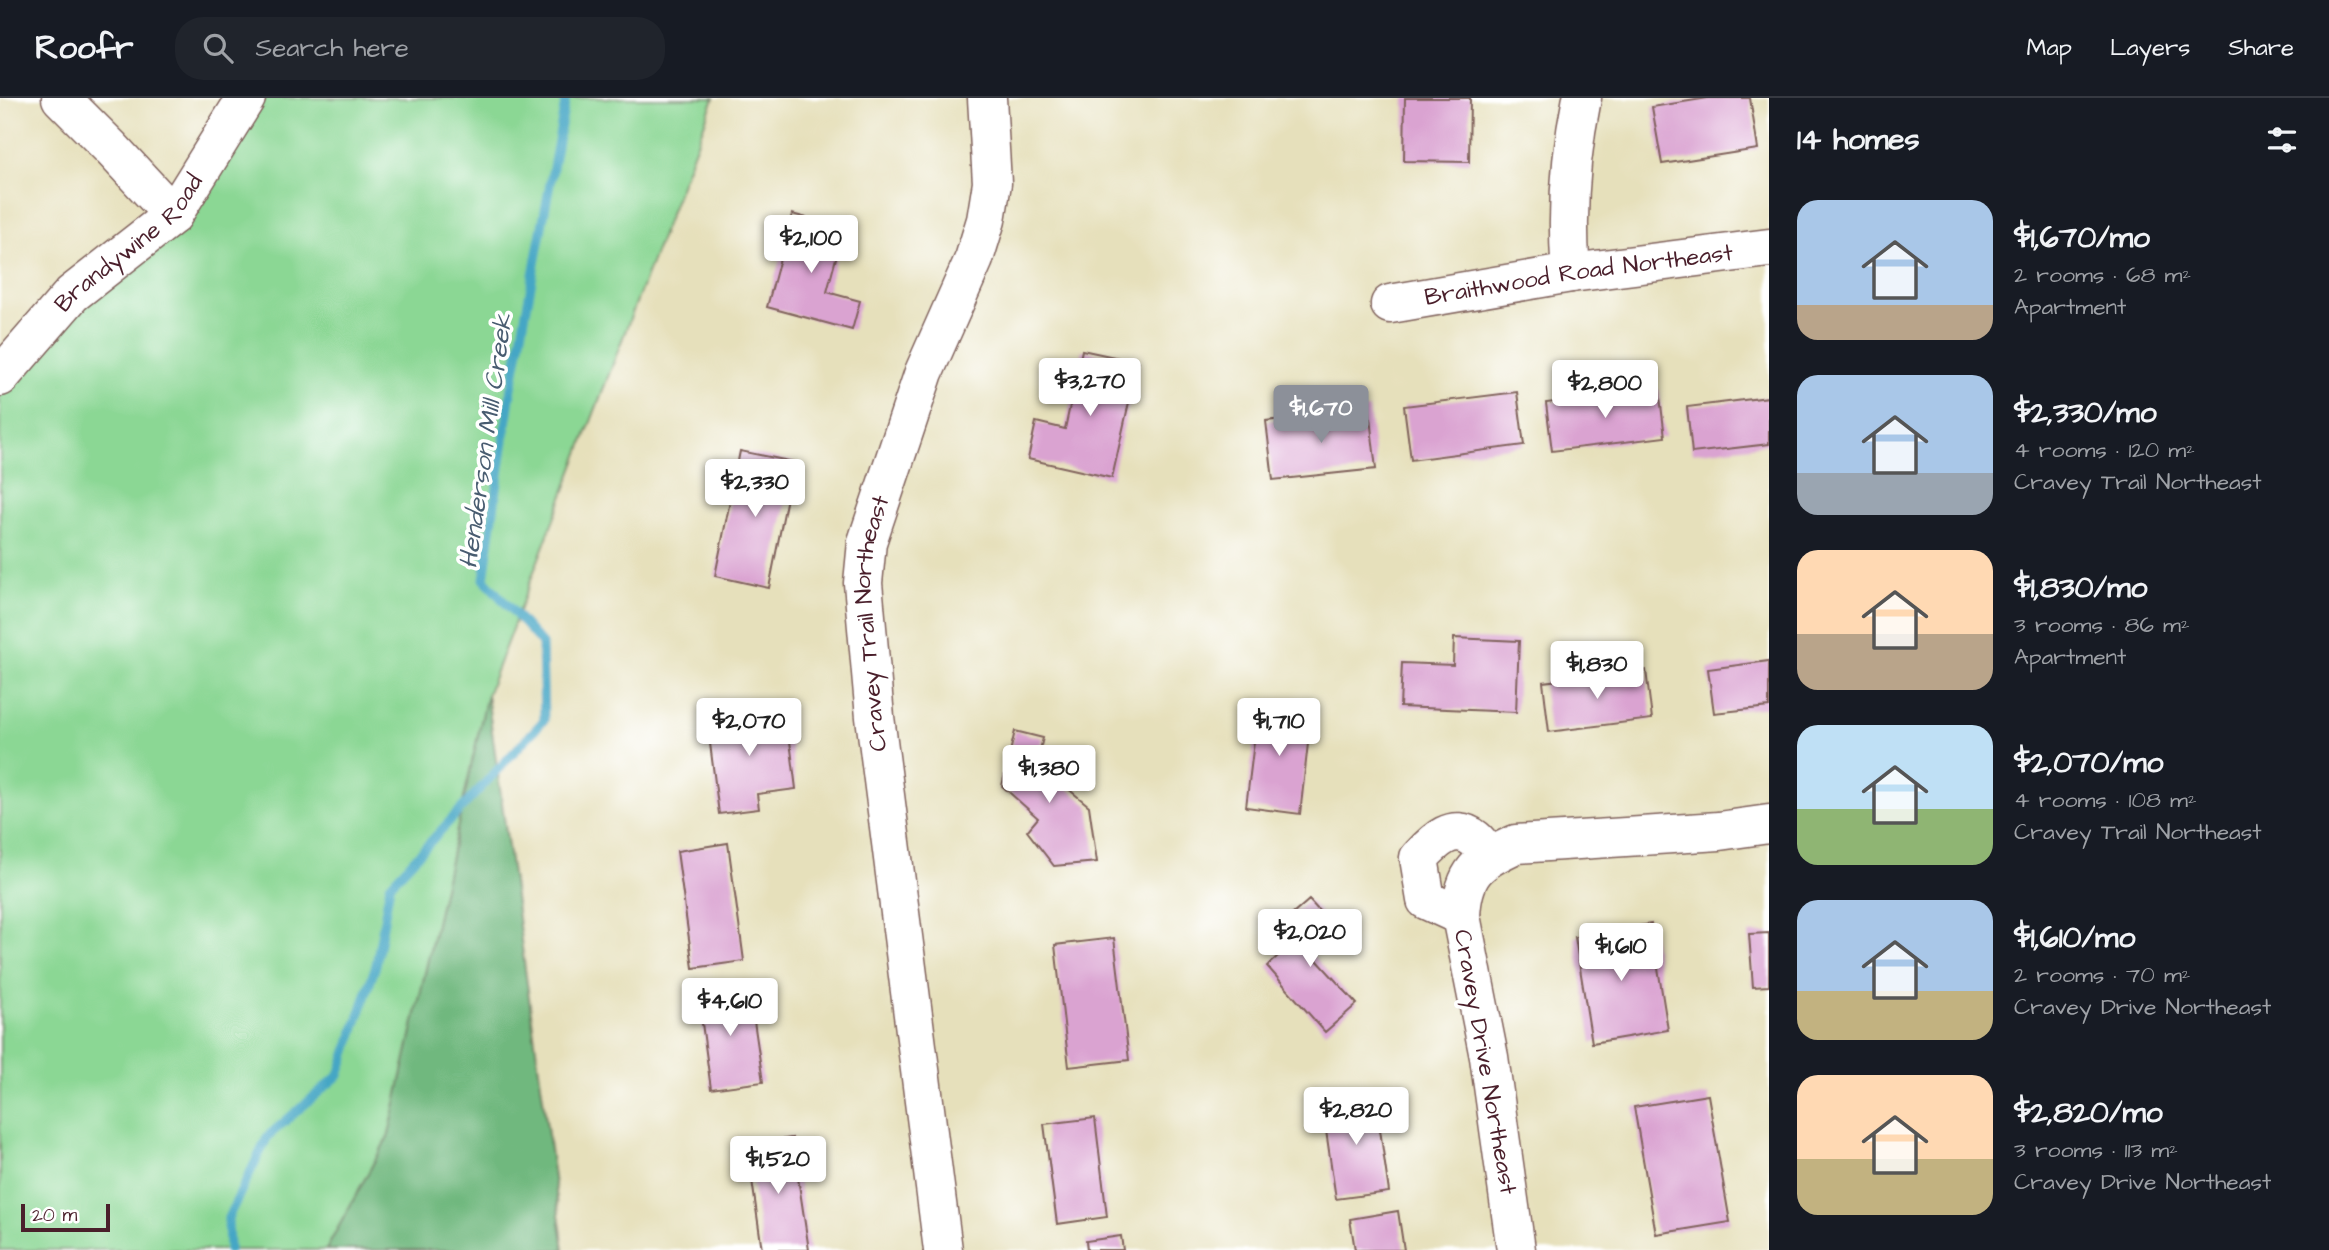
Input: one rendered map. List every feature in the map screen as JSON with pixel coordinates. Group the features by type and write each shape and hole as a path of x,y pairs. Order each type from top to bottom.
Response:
{"street":[{"path":"61,98 110,146 173,215"},
{"name":"Brandywine Road","path":"0,377 72,294 173,215 246,98"},
{"name":"Cravey Trail Northeast","path":"943,1250 875,717 863,583 867,542 924,372 974,259 986,220 992,183 987,98"},
{"path":"1572,273 1567,227 1573,138 1582,98"},
{"name":"Braithwood Road Northeast","path":"1390,304 1572,273 1769,248"},
{"path":"1461,915 1426,900 1419,859 1437,838 1459,832 1474,838 1480,866 1516,844 1719,831 1769,824"},
{"name":"Cravey Drive Northeast","path":"1480,866 1462,894 1461,915 1489,1057 1516,1250"}],"green space":[{"path":"265,98 714,98 487,695 389,1135 326,1250 0,1250 0,384 214,174"},
{"path":"487,695 564,1250 326,1250 389,1135"}],"building":[{"path":"1405,98 1470,98 1469,162 1404,161"},
{"path":"1708,98 1750,98 1758,149 1662,164 1652,107"},
{"path":"792,214 844,228 827,292 860,301 852,330 767,307"},
{"path":"1082,350 1138,362 1112,478 1028,459 1036,422 1065,429"},
{"path":"1659,389 1665,437 1552,451 1546,403"},
{"path":"1517,392 1524,445 1411,460 1404,406"},
{"path":"1769,397 1769,444 1692,453 1687,407"},
{"path":"1369,409 1376,469 1273,480 1266,421"},
{"path":"740,451 794,462 769,588 715,576"},
{"path":"1454,638 1519,641 1516,712 1400,707 1402,663 1453,665"},
{"path":"1769,661 1769,707 1714,713 1708,669"},
{"path":"1646,670 1652,719 1549,732 1543,682"},
{"path":"1259,701 1312,708 1300,814 1246,807"},
{"path":"749,706 751,722 787,717 796,789 757,794 759,809 719,814 706,712"},
{"path":"1015,731 1043,738 1037,761 1055,764 1061,783 1089,806 1097,862 1054,866 1027,831 1038,818 1002,786"},
{"path":"728,843 744,961 693,968 677,851"},
{"path":"1309,900 1332,925 1306,948 1357,1004 1325,1032 1267,966 1291,944 1277,928"},
{"path":"1651,924 1668,1030 1592,1043 1575,937"},
{"path":"1769,933 1769,986 1753,987 1749,934"},
{"path":"1114,938 1129,1060 1069,1067 1055,945"},
{"path":"749,987 763,1082 711,1089 698,994"},
{"path":"1375,1095 1389,1192 1336,1199 1322,1103"},
{"path":"1708,1095 1730,1222 1656,1234 1634,1107"},
{"path":"1095,1118 1107,1217 1057,1224 1044,1124"},
{"path":"792,1138 809,1250 762,1250 747,1145"},
{"path":"1398,1211 1404,1250 1355,1250 1350,1219"},
{"path":"1121,1236 1123,1250 1087,1250 1086,1241"}],"waterway":[{"name":"Henderson Mill Creek","path":"229,1250 228,1218 268,1136 339,1075 376,965 390,885 544,720 542,644 484,579 510,398 566,98"}]}
